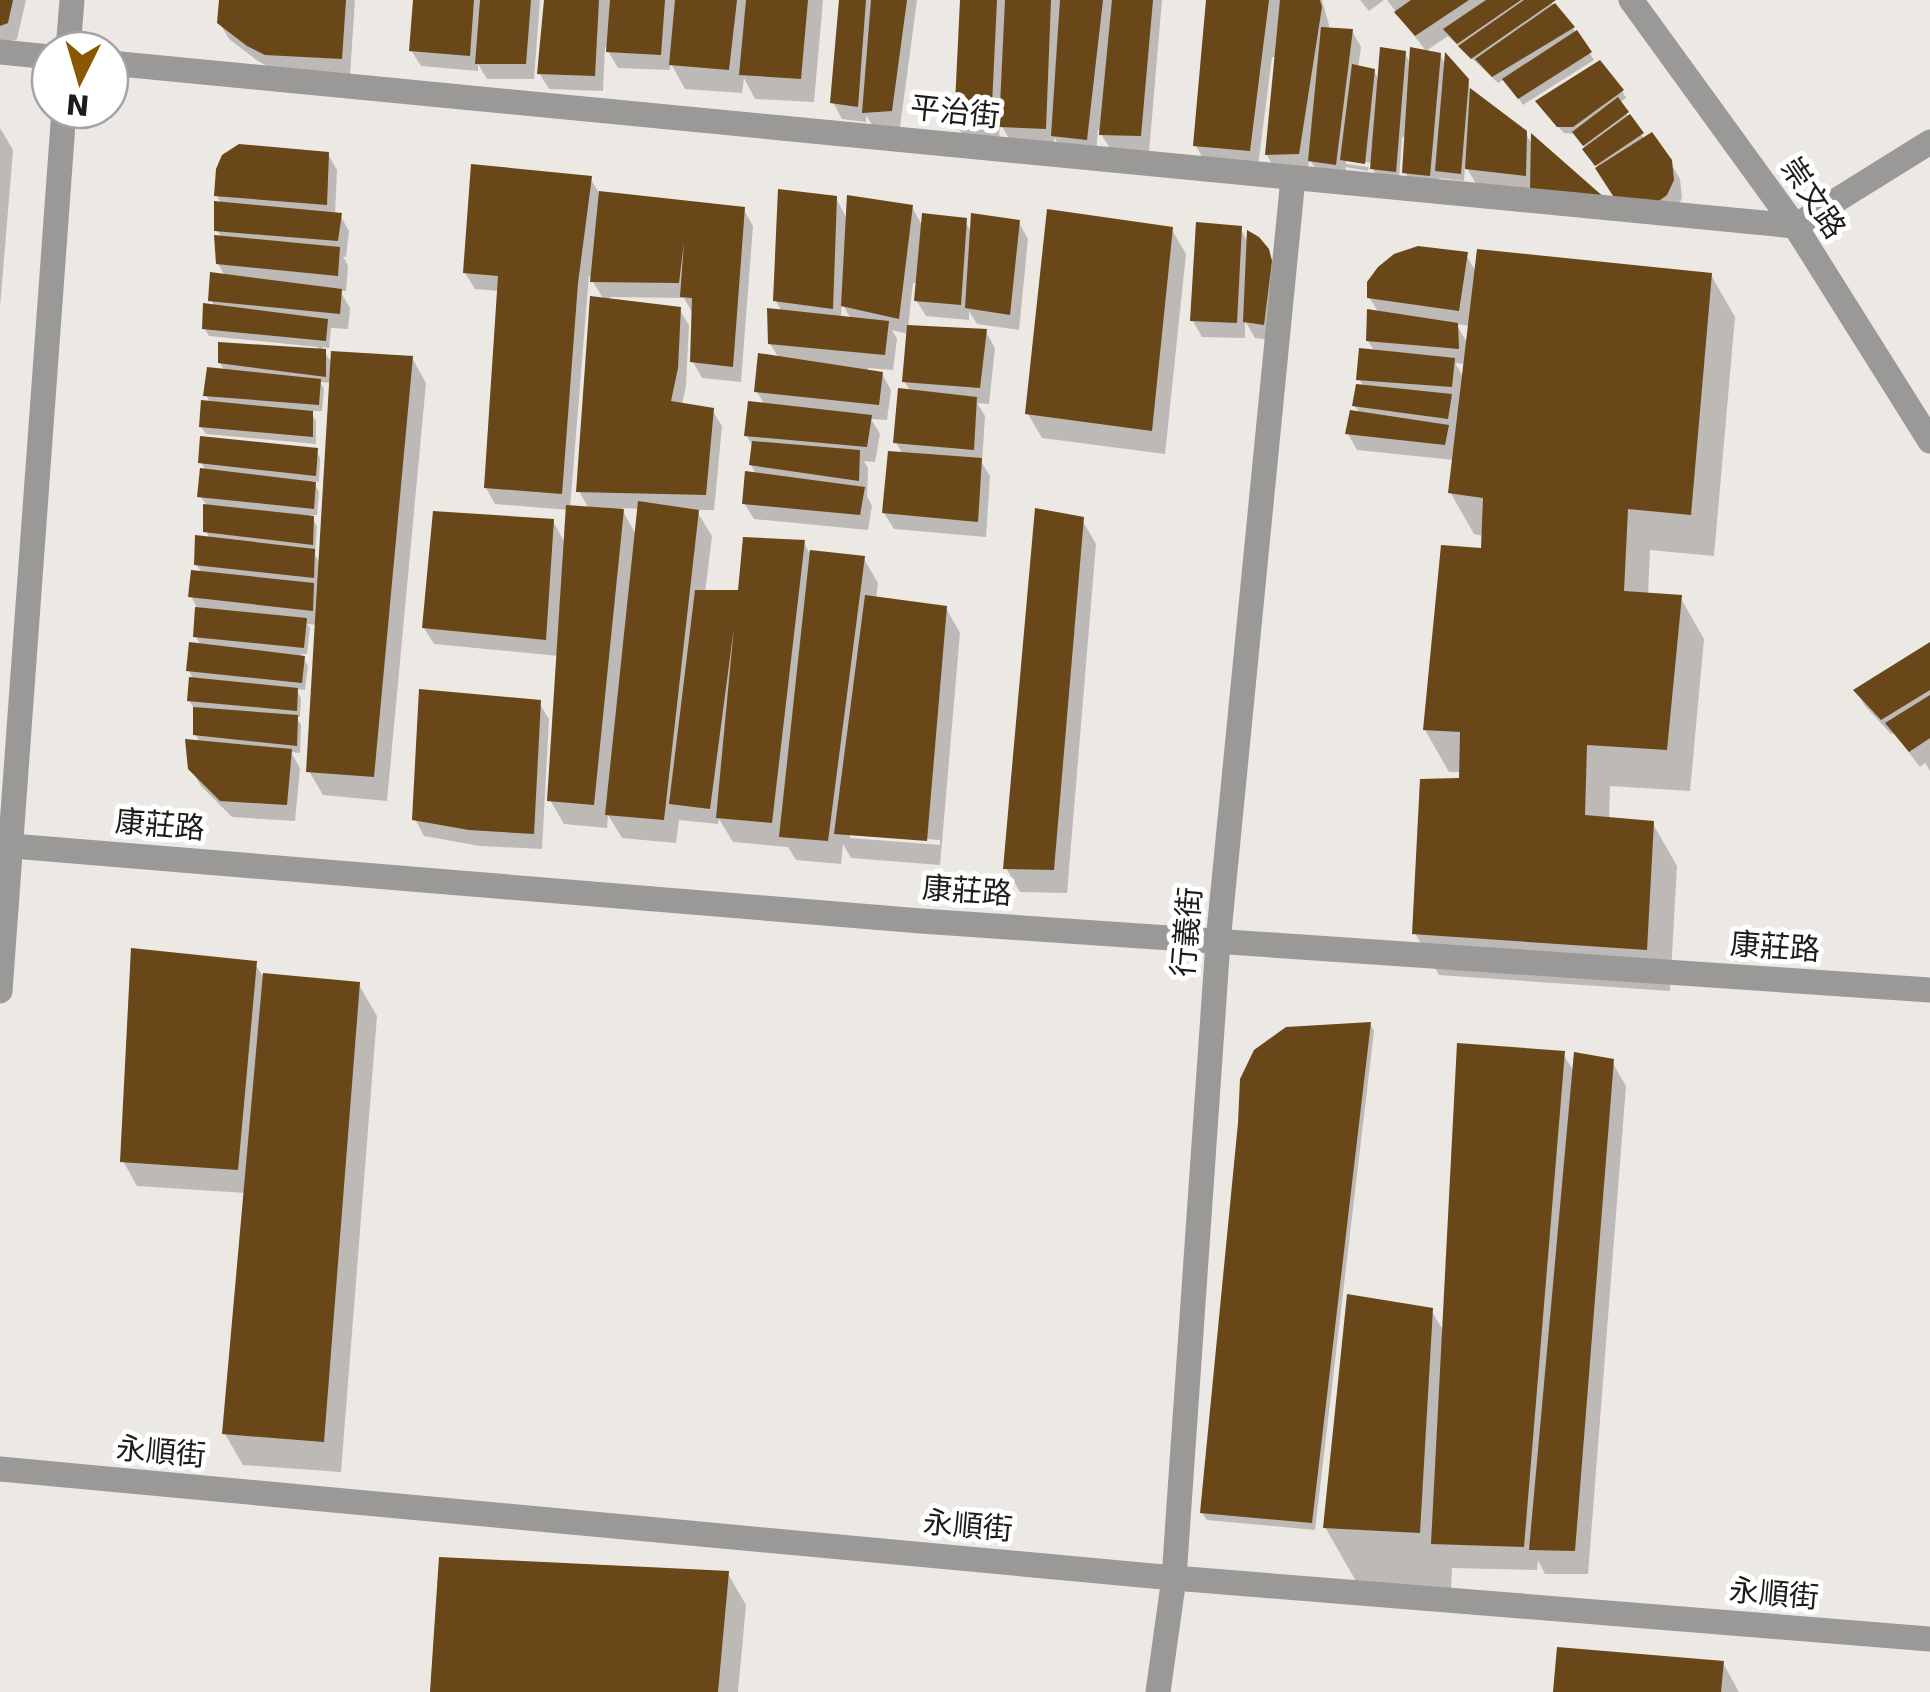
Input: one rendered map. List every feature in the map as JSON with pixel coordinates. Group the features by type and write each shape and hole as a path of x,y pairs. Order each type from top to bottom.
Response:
{"street":[{"path":"70,30 72,0"},
{"name":"崇文路","path":"1631,0 1795,226 1930,440"},
{"path":"0,52 30,55"},
{"name":"平治街","path":"130,65 1795,226"},
{"path":"0,991 5,845 62,130"},
{"path":"1795,226 1930,142"},
{"name":"行義街","path":"1158,1692 1174,1578 1218,942 1293,178"},
{"name":"康莊路","path":"5,845 921,921 1930,990"},
{"name":"永順街","path":"0,1469 1174,1578 1930,1639"}],"building":[{"path":"0,0 13,0 8,23 0,26"},
{"path":"219,0 346,0 342,59 265,55 217,23"},
{"path":"413,0 474,0 470,56 409,51"},
{"path":"480,0 531,0 526,64 475,64"},
{"path":"544,0 599,0 595,76 537,74"},
{"path":"610,0 665,0 661,55 606,52"},
{"path":"675,0 737,0 729,70 669,65"},
{"path":"746,0 808,0 801,79 739,75"},
{"path":"839,0 866,0 858,107 830,103"},
{"path":"871,0 907,0 892,111 862,113"},
{"path":"960,0 997,0 991,126 954,125"},
{"path":"1005,0 1051,0 1046,129 999,127"},
{"path":"1060,0 1103,0 1087,140 1051,136"},
{"path":"1112,0 1153,0 1141,136 1099,135"},
{"path":"1206,0 1269,0 1250,151 1193,146"},
{"path":"1280,0 1320,0 1322,7 1299,154 1265,155"},
{"path":"1411,0 1469,0 1415,36 1394,12"},
{"path":"1486,0 1521,0 1457,44 1443,29"},
{"path":"1524,0 1556,0 1471,59 1458,46"},
{"path":"1555,3 1575,27 1492,77 1475,59"},
{"path":"1321,27 1353,29 1336,165 1308,161"},
{"path":"1577,30 1592,52 1518,99 1502,79"},
{"path":"1380,47 1406,51 1396,172 1370,169"},
{"path":"1410,47 1441,53 1430,176 1402,173"},
{"path":"1445,52 1469,79 1461,174 1435,171"},
{"path":"1600,60 1624,90 1573,127 1557,127 1535,101"},
{"path":"1352,64 1375,69 1365,164 1340,160"},
{"path":"1470,88 1527,131 1526,176 1465,169"},
{"path":"1618,97 1629,112 1583,146 1572,132"},
{"path":"1630,114 1644,133 1595,166 1582,149"},
{"path":"1652,132 1672,160 1674,180 1667,195 1652,206 1617,202 1595,168"},
{"path":"1531,133 1606,199 1530,190"},
{"path":"239,144 329,152 327,205 214,196 216,169 222,155"},
{"path":"471,164 592,176 578,283 562,494 484,488 498,276 463,273"},
{"path":"778,189 837,196 833,309 773,301"},
{"path":"599,191 745,207 733,367 690,362 692,298 680,297 684,242 679,283 590,282"},
{"path":"847,195 913,205 899,319 841,306"},
{"path":"214,201 342,213 338,241 214,231"},
{"path":"1047,209 1173,227 1152,431 1025,414"},
{"path":"922,213 967,218 961,305 914,301"},
{"path":"971,213 1020,220 1010,315 965,308"},
{"path":"1196,222 1242,226 1237,323 1190,321"},
{"path":"1247,230 1269,249 1272,261 1264,325 1243,322"},
{"path":"214,235 340,247 338,276 216,264"},
{"path":"1418,246 1468,252 1459,311 1367,298 1367,282 1378,267 1394,254"},
{"path":"1477,249 1712,273 1691,515 1628,509 1624,591 1682,595 1667,750 1587,745 1585,815 1654,821 1647,950 1412,934 1420,779 1459,778 1460,732 1423,730 1441,545 1481,548 1483,498 1448,493"},
{"path":"210,272 342,289 340,314 208,301"},
{"path":"590,296 681,307 678,368 671,401 714,408 706,495 576,492"},
{"path":"203,303 328,319 326,341 202,329"},
{"path":"767,308 889,321 885,355 768,344"},
{"path":"1367,309 1458,323 1459,349 1366,341"},
{"path":"907,325 987,329 980,388 902,382"},
{"path":"218,342 326,349 326,377 218,363"},
{"path":"1359,348 1455,358 1452,387 1356,380"},
{"path":"331,351 413,356 374,777 306,772"},
{"path":"758,353 883,372 879,405 754,392"},
{"path":"207,367 321,379 319,405 203,396"},
{"path":"1356,384 1452,394 1448,419 1352,406"},
{"path":"898,388 977,397 974,450 893,443"},
{"path":"201,400 313,411 313,437 199,427"},
{"path":"748,401 872,415 867,447 744,436"},
{"path":"1350,410 1449,425 1445,445 1345,434"},
{"path":"200,436 318,448 316,476 198,463"},
{"path":"752,441 860,450 859,481 749,465"},
{"path":"888,451 982,458 978,522 882,513"},
{"path":"200,468 316,482 314,509 197,497"},
{"path":"745,471 865,487 860,515 742,504"},
{"path":"638,501 699,510 664,820 605,815"},
{"path":"203,504 314,516 313,545 203,532"},
{"path":"566,505 624,509 594,805 547,801"},
{"path":"1035,508 1084,517 1054,870 1003,869"},
{"path":"433,511 554,519 546,640 422,628"},
{"path":"195,535 315,549 314,578 194,565"},
{"path":"743,537 805,540 772,823 716,818 734,627 710,809 669,804 695,590 738,590"},
{"path":"810,550 865,556 828,841 779,837"},
{"path":"191,570 314,583 313,611 188,597"},
{"path":"865,595 947,606 927,841 834,834"},
{"path":"195,607 307,618 304,648 193,637"},
{"path":"189,642 305,656 302,683 186,671"},
{"path":"1930,642 1930,690 1881,720 1853,690"},
{"path":"189,677 298,688 297,711 187,701"},
{"path":"419,689 541,700 534,834 469,830 412,820"},
{"path":"1930,695 1930,738 1909,752 1885,723"},
{"path":"193,707 298,715 297,746 193,735"},
{"path":"185,739 292,749 287,805 220,801 188,769"},
{"path":"131,948 257,961 238,1170 120,1162"},
{"path":"263,973 360,982 324,1442 222,1434"},
{"path":"1371,1022 1312,1523 1200,1513 1240,1079 1254,1050 1286,1027"},
{"path":"1457,1043 1565,1051 1524,1547 1431,1544"},
{"path":"1574,1052 1614,1059 1575,1551 1529,1550"},
{"path":"1347,1294 1433,1308 1420,1533 1323,1528"},
{"path":"439,1557 729,1571 718,1692 430,1692"},
{"path":"1557,1647 1724,1661 1721,1692 1553,1692"}]}
